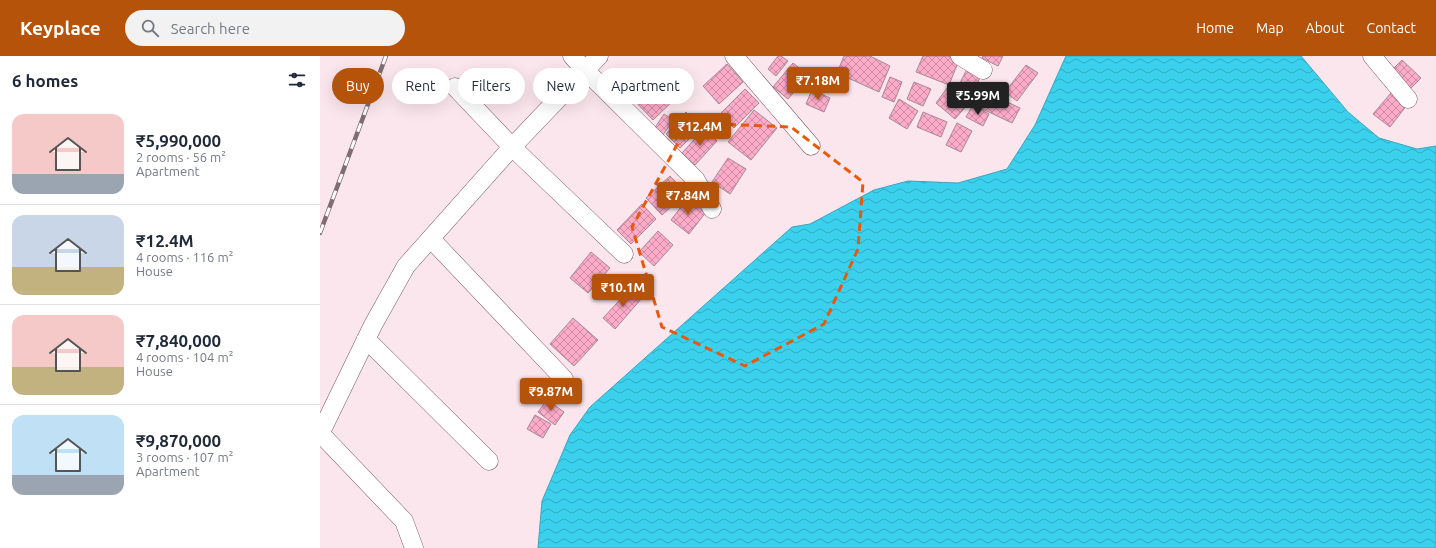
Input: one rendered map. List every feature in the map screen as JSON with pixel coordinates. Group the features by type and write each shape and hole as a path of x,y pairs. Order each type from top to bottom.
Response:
{"street":[{"path":"572,56 583,68"},
{"path":"587,68 599,56"},
{"path":"734,56 811,146"},
{"path":"960,56 983,70"},
{"path":"1372,56 1408,99"},
{"path":"589,74 696,180 712,209"},
{"path":"455,87 512,147 624,254"},
{"path":"414,548 404,521 320,433 366,339 406,266 512,147 553,104"},
{"path":"431,239 564,379"},
{"path":"366,339 489,461"}],"highlighted area":[{"path":"689,123 791,127 863,182 858,249 824,324 745,366 662,327 632,227"}],"water":[{"path":"1066,56 1301,56 1348,112 1379,138 1417,149 1436,146 1436,548 538,548 542,501 570,435 590,407 792,227 810,224 874,190 908,181 958,183 1007,169 1035,125"}],"building":[{"path":"778,56 781,56 788,61 776,76 768,69"},
{"path":"844,56 870,56 890,66 879,92 837,73"},
{"path":"923,56 948,56 959,60 949,85 916,72"},
{"path":"983,56 1003,56 998,66 982,58"},
{"path":"1402,60 1421,78 1408,91 1390,72"},
{"path":"793,63 808,75 788,99 773,87"},
{"path":"727,64 743,82 719,104 703,86"},
{"path":"1026,65 1038,73 1017,101 1005,92"},
{"path":"967,69 981,76 969,98 956,91"},
{"path":"890,77 902,82 894,102 882,97"},
{"path":"914,82 931,89 923,106 907,99"},
{"path":"947,88 968,104 955,119 936,103"},
{"path":"745,89 759,103 734,128 720,114"},
{"path":"980,89 1020,108 1012,123 972,104"},
{"path":"812,90 830,98 824,112 806,104"},
{"path":"1391,93 1407,105 1390,127 1373,114"},
{"path":"899,99 918,111 907,129 889,118"},
{"path":"638,104 670,104 653,120"},
{"path":"973,105 989,114 983,126 966,117"},
{"path":"754,110 777,128 751,160 728,142"},
{"path":"686,112 701,127 680,148 666,134"},
{"path":"923,112 947,122 941,137 917,127"},
{"path":"664,114 673,120 663,135 654,129"},
{"path":"957,123 972,131 961,152 946,145"},
{"path":"704,129 717,141 695,165 682,153"},
{"path":"728,158 746,169 730,194 712,182"},
{"path":"670,176 686,193 662,215 646,198"},
{"path":"688,198 706,212 689,234 671,220"},
{"path":"642,204 656,219 631,244 617,230"},
{"path":"658,231 673,245 654,266 639,252"},
{"path":"591,252 610,268 588,293 570,278"},
{"path":"631,288 642,298 615,329 603,318"},
{"path":"573,318 598,340 574,366 550,344"},
{"path":"547,400 564,412 555,425 538,412"},
{"path":"535,415 551,424 543,438 527,429"}],"railway":[{"path":"320,233 386,56"}]}
